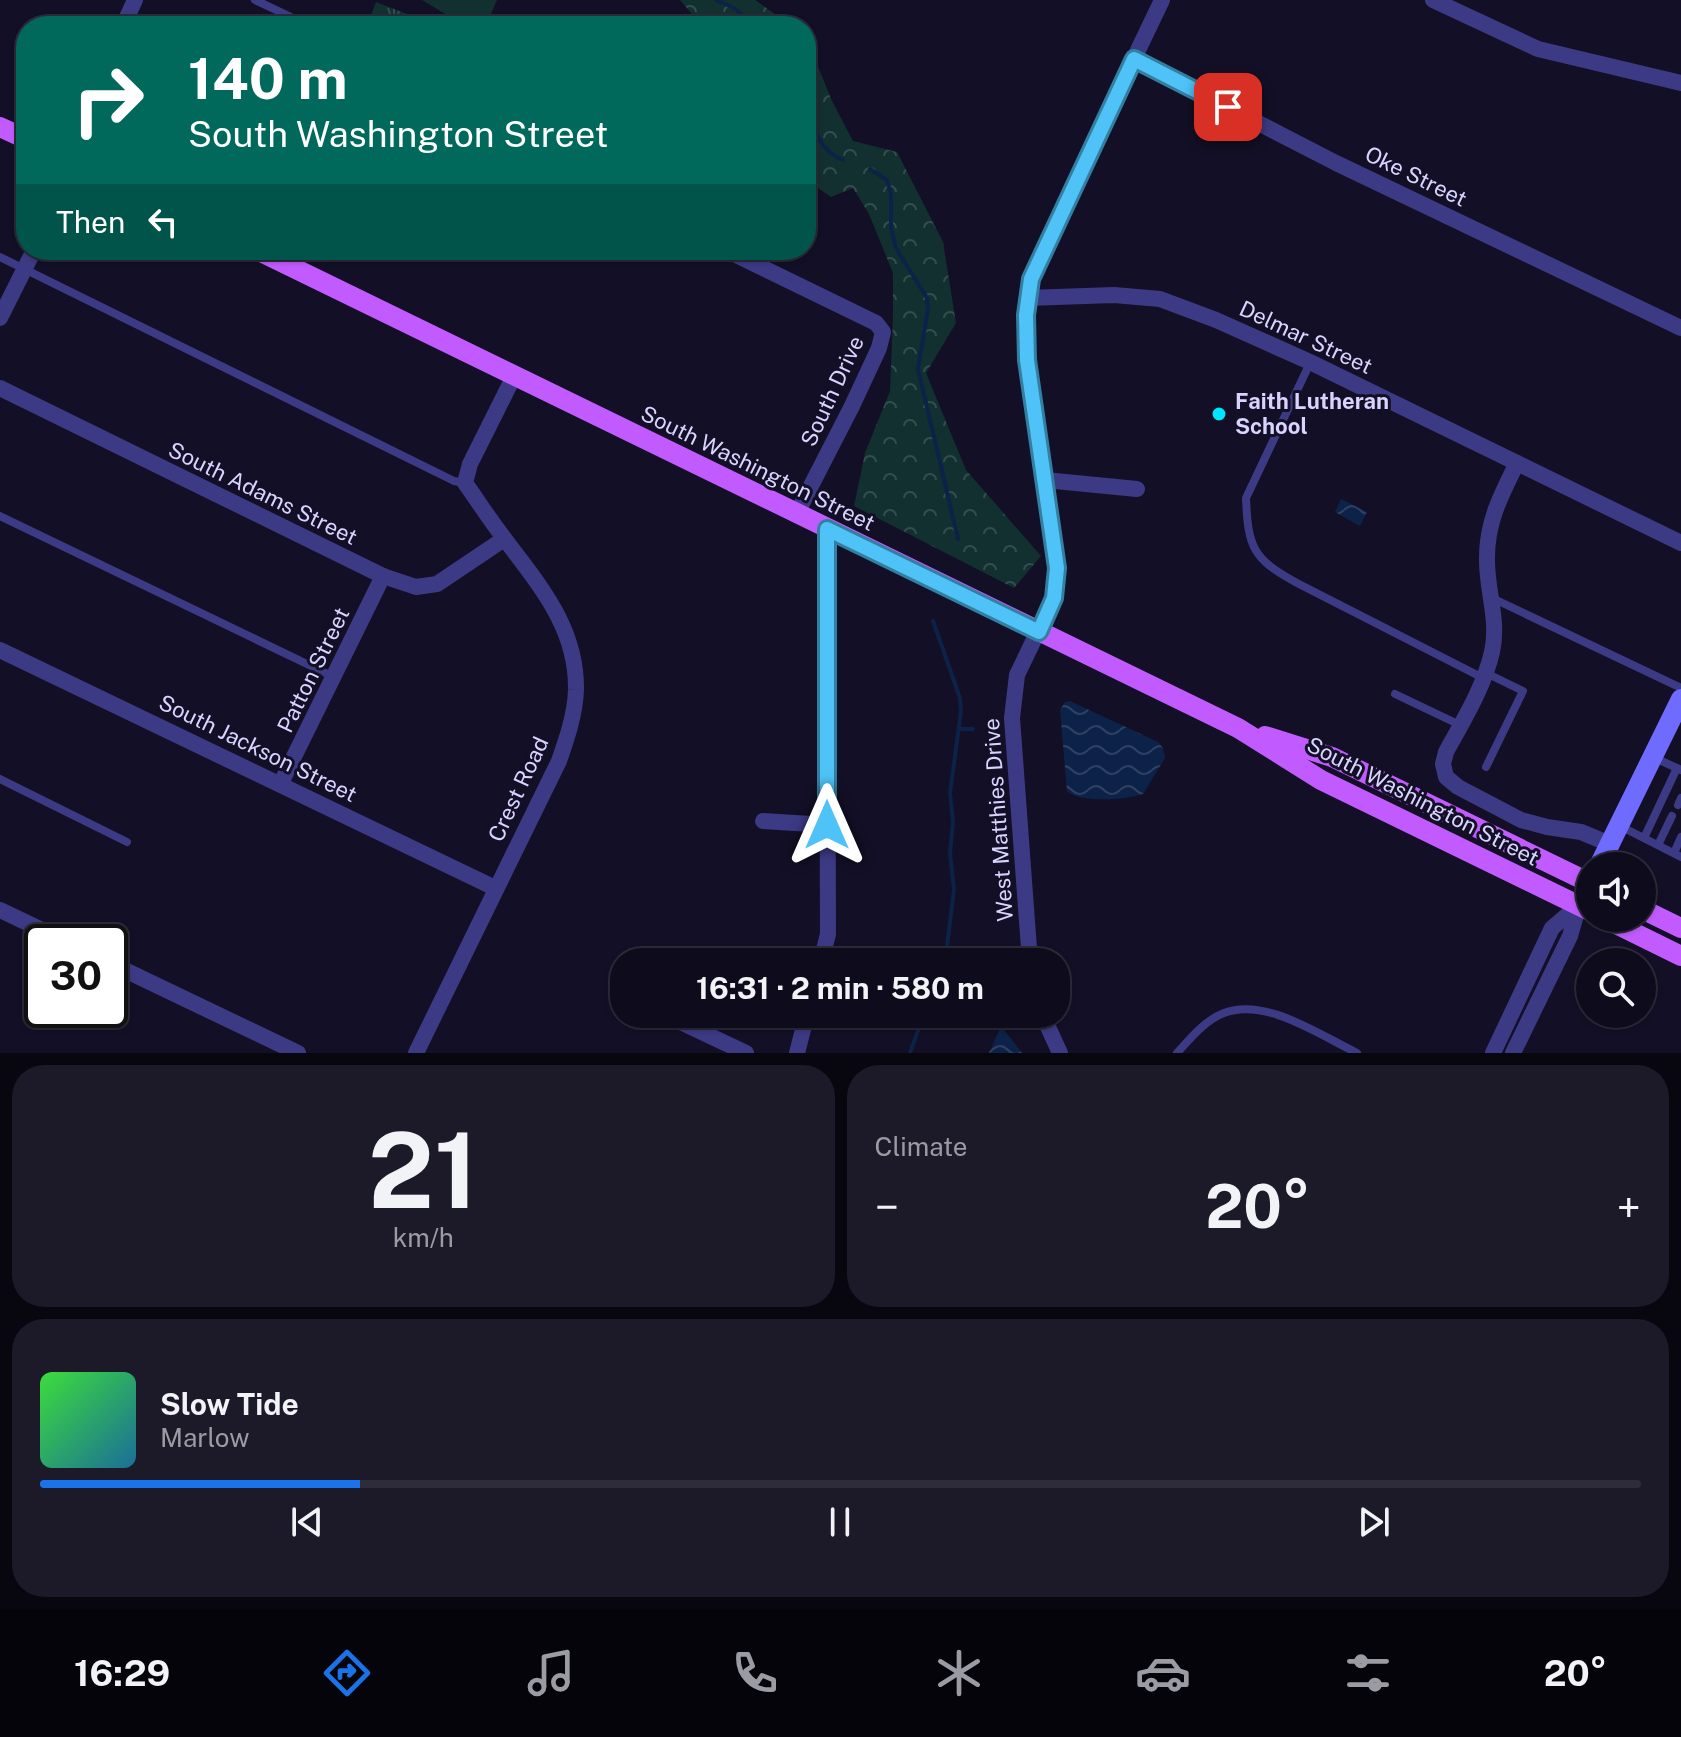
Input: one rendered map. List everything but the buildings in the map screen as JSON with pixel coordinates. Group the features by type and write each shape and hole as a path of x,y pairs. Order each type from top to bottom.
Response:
{"main road":[{"name":"South Washington Street","path":"277,260 1238,728 1321,780 1576,904"},
{"name":"South Washington Street","path":"1238,728 1332,757 1576,876"},
{"path":"1656,916 1681,928"},
{"path":"1632,932 1681,956"}],"street":[{"name":"West Matthies Drive","path":"1029,948 1012,718 1017,675 1054,598 1057,568 1027,360 1027,298 1043,249 1162,0"},
{"path":"1433,0 1538,49 1681,83"},
{"name":"Oke Street","path":"1134,59 1336,163 1681,328"},
{"path":"0,318 29,260"},
{"name":"South Drive","path":"747,260 876,323 883,332 879,348 796,515"},
{"name":"Delmar Street","path":"1027,298 1114,295 1160,299 1310,362 1681,543"},
{"path":"465,483 470,464 514,376"},
{"name":"South Adams Street","path":"0,388 383,576 416,587 437,584 504,539"},
{"path":"1517,463 1496,505 1488,531 1487,563 1495,619 1492,651 1484,675 1446,752 1443,764 1446,777 1458,787 1521,820 1547,827 1614,835"},
{"path":"1045,480 1137,489"},
{"name":"Crest Road","path":"416,1053 559,761 572,722 576,689 566,630 536,578 465,483"},
{"path":"824,948 828,934 827,529"},
{"name":"Patton Street","path":"281,783 383,576"},
{"name":"South Jackson Street","path":"0,650 495,888"},
{"path":"1606,852 1653,756 1676,721 1681,699"},
{"path":"763,821 827,825"},
{"path":"0,910 29,924"},
{"path":"1493,1053 1552,928 1576,913"},
{"path":"1513,1053 1576,924"},
{"path":"128,972 298,1053"},
{"path":"693,1028 746,1053"},
{"path":"797,1053 803,1028"},
{"path":"1048,1028 1060,1053"}],"lane":[{"path":"255,0 289,16"},
{"path":"0,257 454,481 465,483"},
{"path":"1310,362 1246,498 1247,523 1253,549 1270,568 1484,675 1523,691 1486,767"},
{"path":"0,516 334,677"},
{"path":"1492,598 1681,688"},
{"path":"1395,694 1460,725"},
{"path":"1644,838 1679,769 1653,756"},
{"path":"0,779 127,842"},
{"path":"1658,845 1672,816"},
{"path":"1614,835 1644,838 1677,855 1681,837"},
{"path":"1177,1053 1211,1020 1224,1013 1245,1009 1267,1010 1357,1053"}],"green space":[{"path":"422,0 497,0 490,16 448,16"},
{"path":"680,0 755,0 778,16 694,16"},
{"path":"376,2 412,16 371,16"},
{"path":"816,62 853,141 897,152 943,242 956,323 926,373 966,470 1041,556 1014,588 854,506 865,453 890,391 893,273 869,214 853,188 831,197 816,187"}],"water":[{"path":"1341,499 1367,512 1360,526 1335,512"},
{"path":"1070,701 1158,742 1163,748 1165,758 1143,794 1092,799 1067,791 1060,710 1065,702"},
{"path":"1003,1028 1022,1053 989,1053"}],"waterway":[{"path":"716,0 743,16"},
{"path":"816,131 827,149 843,160"},
{"path":"870,169 887,180 891,194 891,229 896,248 927,298 918,369 958,539"},
{"path":"933,621 960,698 961,711 950,793 953,822 950,853 954,890 947,948"},
{"path":"959,729 973,729"},
{"path":"910,1053 919,1028"}],"place":[{"name":"Faith Lutheran School","path":"1219,414"}],"route":[{"path":"827,825 827,529 1039,632 1054,598 1057,568 1027,360 1026,315 1031,279 1134,59 1228,107"}]}
